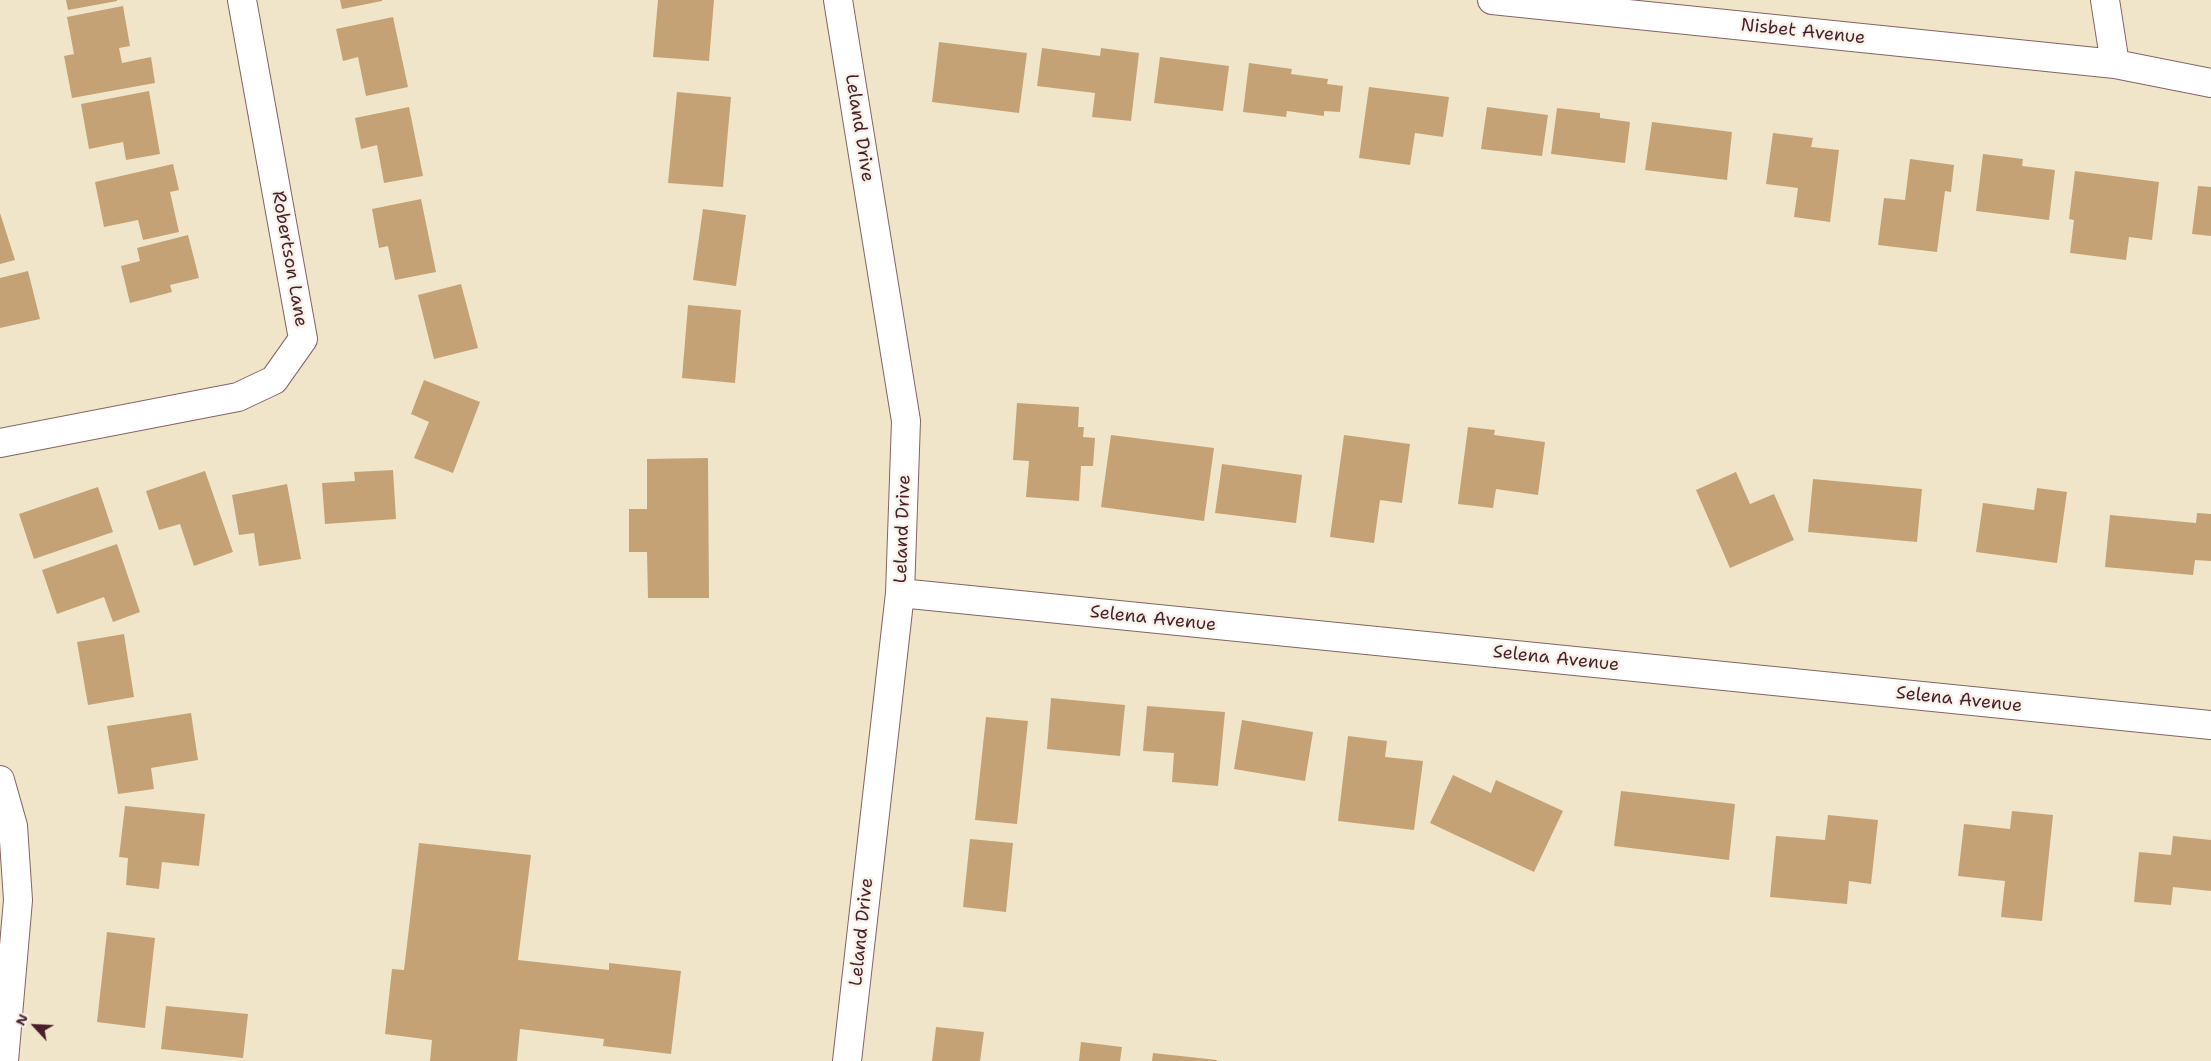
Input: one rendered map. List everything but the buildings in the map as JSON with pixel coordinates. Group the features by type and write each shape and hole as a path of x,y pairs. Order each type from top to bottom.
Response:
{"street":[{"name":"Robertson Lane","path":"0,443 238,397 274,380 304,339 242,0"},
{"name":"Leland Drive","path":"838,0 906,421 900,594 847,1061"},
{"name":"Nisbet Avenue","path":"1492,0 2115,64 2211,82"},
{"path":"2105,0 2115,64"},
{"name":"Selena Avenue","path":"900,594 2211,725"},
{"path":"0,780 13,826 18,900 4,1061"}]}
